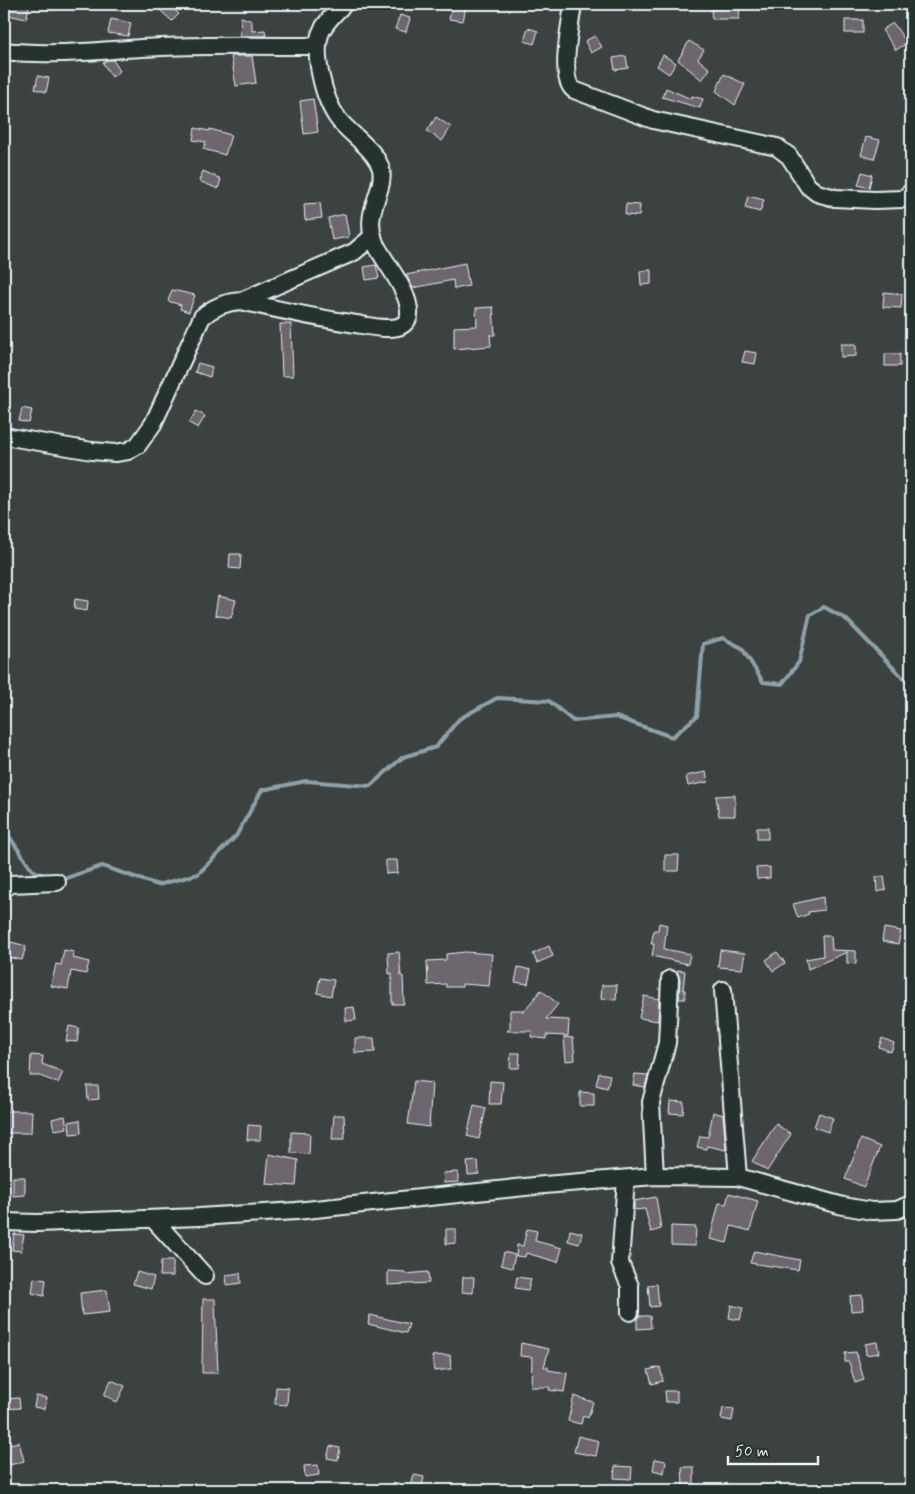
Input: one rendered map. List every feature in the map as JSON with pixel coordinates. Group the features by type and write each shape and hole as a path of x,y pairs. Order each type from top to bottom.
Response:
{"street":[{"path":"241,301 308,316 379,327 398,327 406,322 410,316 409,307 374,236 371,215 381,178 380,168 374,157 339,119 331,106 319,66 318,46 321,32 328,20 344,4"},
{"path":"573,4 566,74 570,87 574,90 653,120 776,147 789,156 808,186 817,193 836,198 875,200 903,199 911,192"},
{"path":"4,51 28,54 84,53 159,47 318,46"},
{"path":"4,436 92,451 115,453 128,451 138,445 149,430 202,317 212,308 241,301 354,252 374,236"},
{"path":"4,889 10,884 57,882"},
{"path":"655,1176 651,1102 666,1043 670,979"},
{"path":"723,990 738,1177"},
{"path":"4,1222 153,1219 296,1211 544,1185 655,1176 738,1177 842,1206 872,1211 897,1210 911,1204"},
{"path":"626,1179 620,1263 630,1286 630,1312"},
{"path":"153,1219 205,1276"}],"building":[{"path":"4,4 30,4 26,19 4,14"},
{"path":"153,4 168,4 179,14 172,21"},
{"path":"452,5 466,7 463,21 449,19"},
{"path":"726,6 740,6 739,19 712,19 711,10 726,8"},
{"path":"400,15 410,18 406,32 395,29"},
{"path":"241,17 252,21 252,31 265,30 266,36 240,36"},
{"path":"111,19 131,23 128,36 108,33"},
{"path":"845,20 863,20 863,33 845,33"},
{"path":"893,23 907,43 896,50 882,30"},
{"path":"528,28 538,31 534,44 524,41"},
{"path":"595,36 602,47 591,53 585,41"},
{"path":"689,41 704,50 698,59 710,69 702,80 678,60"},
{"path":"663,55 676,63 669,74 657,66"},
{"path":"231,56 252,56 256,83 236,86"},
{"path":"626,56 628,68 615,70 613,58"},
{"path":"107,60 113,60 120,71 112,77 103,63"},
{"path":"724,74 745,84 735,105 716,91"},
{"path":"38,76 49,78 46,92 35,89"},
{"path":"666,88 691,99 692,96 703,99 700,108 662,97"},
{"path":"313,99 318,132 304,134 300,101"},
{"path":"436,117 451,127 442,141 427,131"},
{"path":"195,128 209,131 210,129 231,135 225,155 203,149 206,142 193,140"},
{"path":"866,137 880,140 874,159 861,155"},
{"path":"203,171 221,179 218,189 199,181"},
{"path":"862,172 872,175 869,188 858,185"},
{"path":"748,196 764,200 760,212 745,208"},
{"path":"320,203 322,218 305,220 304,204"},
{"path":"626,204 640,205 639,216 625,215"},
{"path":"345,214 349,237 332,240 328,218"},
{"path":"465,263 469,286 454,289 453,280 413,288 406,275"},
{"path":"376,265 379,278 366,280 364,267"},
{"path":"651,270 651,284 641,285 640,271"},
{"path":"172,290 195,295 189,312 180,309 181,305 168,301"},
{"path":"884,292 902,294 901,308 883,307"},
{"path":"493,307 495,335 490,335 491,346 454,349 454,327 477,326 476,308"},
{"path":"280,324 291,324 293,376 282,376"},
{"path":"841,344 856,344 856,356 841,357"},
{"path":"745,351 757,353 755,364 742,362"},
{"path":"885,354 900,354 900,366 885,366"},
{"path":"198,363 212,367 210,377 195,372"},
{"path":"22,408 32,410 29,423 19,421"},
{"path":"196,411 205,416 198,428 189,423"},
{"path":"230,554 241,554 240,569 229,568"},
{"path":"218,596 236,600 231,618 215,615"},
{"path":"75,599 88,601 87,611 74,609"},
{"path":"706,772 708,782 688,786 686,776"},
{"path":"735,795 735,816 719,816 716,796"},
{"path":"757,828 768,828 768,839 757,839"},
{"path":"665,855 679,855 678,871 665,871"},
{"path":"386,860 397,860 398,873 386,874"},
{"path":"770,867 770,878 757,879 756,868"},
{"path":"884,876 886,890 877,892 876,877"},
{"path":"823,897 824,910 808,912 809,914 798,918 793,904"},
{"path":"659,923 667,925 664,949 690,954 688,964 652,956 654,944 651,944 654,930 658,930"},
{"path":"884,928 901,931 898,944 882,941"},
{"path":"822,936 831,936 832,950 856,951 856,964 847,963 847,952 808,969 806,959 823,956"},
{"path":"11,942 26,946 22,960 7,957"},
{"path":"549,946 553,956 537,963 533,954"},
{"path":"64,950 74,952 73,958 89,962 86,974 71,971 68,989 51,986 56,964 61,965"},
{"path":"720,950 745,953 742,969 718,967"},
{"path":"399,952 401,976 403,976 404,1004 392,1004 392,973 389,974 388,953"},
{"path":"465,952 492,954 489,986 462,984 462,987 446,987 446,984 428,985 427,961 446,960 446,954"},
{"path":"777,952 785,963 773,971 766,960"},
{"path":"518,967 531,970 528,984 515,982"},
{"path":"677,970 685,971 683,990 685,990 685,999 679,999 680,979"},
{"path":"320,978 334,980 331,996 317,993"},
{"path":"602,985 617,985 616,1000 601,999"},
{"path":"541,990 558,1004 546,1019 569,1020 568,1036 546,1035 546,1039 531,1037 532,1031 507,1031 510,1028 510,1010 523,1010 523,1012"},
{"path":"644,996 659,999 658,1021 639,1018"},
{"path":"354,1007 356,1020 346,1021 345,1008"},
{"path":"69,1026 79,1028 77,1042 66,1041"},
{"path":"564,1037 573,1038 575,1060 566,1061"},
{"path":"355,1038 374,1038 375,1052 355,1053"},
{"path":"882,1038 894,1043 891,1052 879,1047"},
{"path":"511,1053 520,1053 519,1068 510,1068"},
{"path":"31,1055 43,1056 42,1064 63,1072 58,1083 40,1076 30,1076"},
{"path":"599,1073 610,1075 607,1088 596,1085"},
{"path":"635,1074 648,1075 645,1087 633,1085"},
{"path":"414,1081 432,1083 429,1127 408,1124"},
{"path":"490,1081 503,1082 501,1104 489,1104"},
{"path":"87,1086 98,1086 99,1099 88,1100"},
{"path":"580,1092 594,1093 594,1106 580,1106"},
{"path":"670,1101 684,1102 683,1114 669,1113"},
{"path":"474,1105 486,1108 479,1139 467,1136"},
{"path":"6,1111 32,1111 31,1133 6,1133"},
{"path":"713,1112 723,1115 726,1150 707,1146 706,1149 697,1147 700,1136 708,1137"},
{"path":"819,1113 833,1118 828,1132 814,1127"},
{"path":"334,1115 344,1115 345,1139 332,1139"},
{"path":"65,1116 67,1128 54,1130 52,1119"},
{"path":"80,1120 81,1133 70,1134 69,1122"},
{"path":"776,1124 791,1134 767,1171 752,1161"},
{"path":"248,1125 261,1126 260,1140 247,1140"},
{"path":"291,1132 310,1133 309,1154 291,1153"},
{"path":"861,1139 880,1147 864,1187 845,1179"},
{"path":"269,1154 298,1160 296,1186 266,1184"},
{"path":"478,1161 479,1174 468,1175 467,1162"},
{"path":"458,1172 458,1182 444,1183 443,1173"},
{"path":"13,1177 25,1177 25,1195 13,1196"},
{"path":"729,1193 758,1201 750,1231 731,1226 727,1243 710,1239 719,1203 726,1204"},
{"path":"656,1197 661,1229 651,1232 645,1209 634,1210 634,1201"},
{"path":"671,1226 696,1227 695,1246 671,1245"},
{"path":"446,1229 456,1229 456,1243 446,1244"},
{"path":"527,1229 537,1231 535,1241 562,1248 558,1262 526,1253 525,1257 516,1256 517,1245 523,1246"},
{"path":"570,1230 582,1233 579,1244 568,1241"},
{"path":"14,1234 24,1235 21,1251 12,1250"},
{"path":"754,1251 800,1260 798,1270 750,1263"},
{"path":"504,1252 515,1255 512,1268 501,1265"},
{"path":"161,1261 173,1261 173,1276 160,1276"},
{"path":"388,1271 405,1272 405,1274 428,1272 429,1283 388,1285"},
{"path":"137,1272 154,1277 151,1289 133,1284"},
{"path":"240,1273 241,1283 227,1285 226,1275"},
{"path":"463,1277 474,1277 473,1293 462,1292"},
{"path":"517,1277 531,1279 528,1290 515,1288"},
{"path":"34,1278 46,1280 44,1296 32,1293"},
{"path":"657,1284 659,1306 650,1307 648,1285"},
{"path":"107,1290 110,1312 82,1315 80,1293"},
{"path":"862,1295 863,1310 851,1311 850,1296"},
{"path":"203,1299 215,1299 218,1373 202,1373"},
{"path":"731,1305 743,1308 740,1320 729,1318"},
{"path":"370,1315 409,1324 406,1333 368,1324"},
{"path":"639,1316 650,1316 651,1328 637,1329 637,1319"},
{"path":"877,1342 879,1353 866,1355 865,1344"},
{"path":"521,1343 549,1349 544,1367 548,1367 548,1370 567,1373 564,1392 549,1390 550,1387 531,1387 532,1357 520,1356"},
{"path":"856,1352 864,1380 855,1383 849,1362 845,1362 845,1353"},
{"path":"450,1355 451,1369 434,1371 432,1356"},
{"path":"660,1367 663,1381 652,1384 648,1370"},
{"path":"111,1380 125,1386 117,1402 104,1395"},
{"path":"276,1387 288,1388 287,1405 275,1404"},
{"path":"665,1391 677,1391 677,1402 666,1402"},
{"path":"36,1396 47,1398 44,1409 34,1407"},
{"path":"574,1396 593,1402 588,1418 583,1416 581,1424 568,1421"},
{"path":"19,1398 20,1408 4,1409 4,1399"},
{"path":"723,1408 734,1409 732,1421 721,1419"},
{"path":"578,1436 599,1441 596,1456 574,1452"},
{"path":"19,1442 24,1461 10,1465 5,1445"},
{"path":"330,1446 340,1448 338,1460 327,1458"},
{"path":"655,1459 666,1461 664,1473 653,1470"},
{"path":"318,1465 319,1475 305,1477 304,1466"},
{"path":"615,1466 632,1467 631,1479 614,1478"},
{"path":"682,1467 694,1467 694,1485 683,1485"},
{"path":"414,1475 424,1477 421,1490 410,1490"}],"waterway":[{"path":"61,880 102,866 158,885 198,874 236,836 262,790 306,781 370,786 403,757 436,747 459,719 497,698 549,701 573,721 616,717 672,737 697,716 703,644 723,638 742,648 763,682 782,684 799,662 810,615 824,607 846,619 911,684"},
{"path":"4,829 32,870 46,876"}]}
